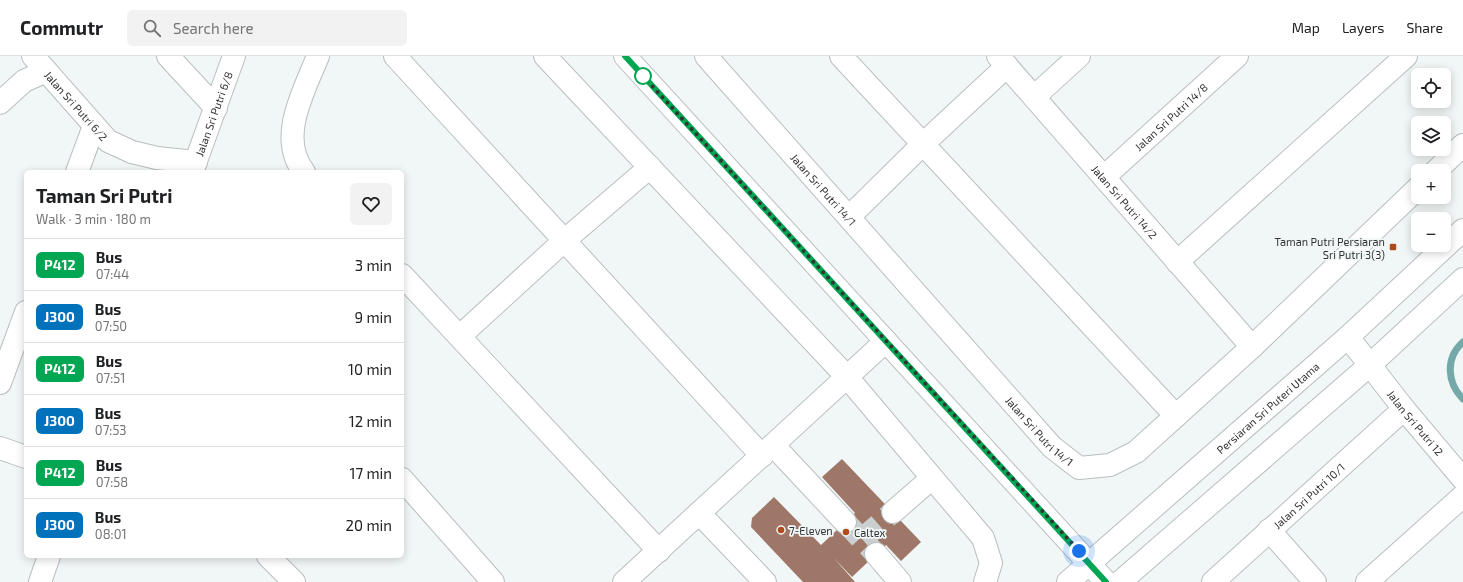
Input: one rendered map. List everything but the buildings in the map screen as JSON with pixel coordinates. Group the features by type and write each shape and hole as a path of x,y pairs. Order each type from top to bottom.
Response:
{"street":[{"path":"168,56 216,108"},
{"name":"Jalan Sri Putri 6/8","path":"194,167 234,56"},
{"path":"303,170 294,154 292,137 301,100 318,56"},
{"path":"395,56 565,240 768,450 845,522"},
{"path":"545,56 847,377 983,538 991,563 985,582"},
{"path":"625,56 1106,582"},
{"name":"Jalan Sri Putri 14/1","path":"706,56 1052,447 1079,468 1110,465 1136,452 1252,347 1411,195"},
{"path":"841,56 1176,416"},
{"path":"1034,97 1079,56"},
{"name":"Jalan Sri Putri 14/8","path":"1104,177 1237,56"},
{"path":"1177,262 1406,56"},
{"path":"849,217 923,144 1002,61"},
{"name":"Jalan Sri Putri 14/2","path":"1002,61 1252,347"},
{"path":"0,103 40,64"},
{"name":"Jalan Sri Putri 6/2","path":"40,64 108,141 132,152 194,167"},
{"path":"78,170 94,126"},
{"path":"1443,164 1463,145"},
{"path":"460,336 565,240 650,167"},
{"name":"Persiaran Sri Puteri Utama","path":"1068,582 1348,337 1463,230"},
{"path":"404,277 659,550"},
{"path":"1120,582 1371,364 1463,279"},
{"path":"0,383 24,317"},
{"name":"Jalan Sri Putri 12","path":"1348,337 1371,364 1404,409 1463,479"},
{"path":"624,582 886,341"},
{"name":"Jalan Sri Putri 10/1","path":"1213,582 1404,409"},
{"path":"0,448 24,456"},
{"path":"893,512 932,478"},
{"path":"404,481 493,582"},
{"path":"1368,582 1463,496"},
{"path":"699,513 765,582"},
{"path":"1269,530 1315,582"},
{"path":"876,554 900,582"},
{"path":"40,582 48,558"},
{"path":"270,558 294,582"}],"waterway":[{"path":"1463,342 1453,355 1450,370 1454,386 1463,399"}],"tunnel":[{"path":"862,539 893,512"},
{"path":"845,522 876,554"}],"bus line":[{"name":"P412","path":"625,56 1106,582"}],"place":[{"name":"Taman Putri Persiaran Sri Putri 3(3)","path":"1393,247"},
{"name":"7-Eleven","path":"781,530"},
{"name":"Caltex","path":"846,532"}],"route":[{"path":"643,76 1079,551"}]}
